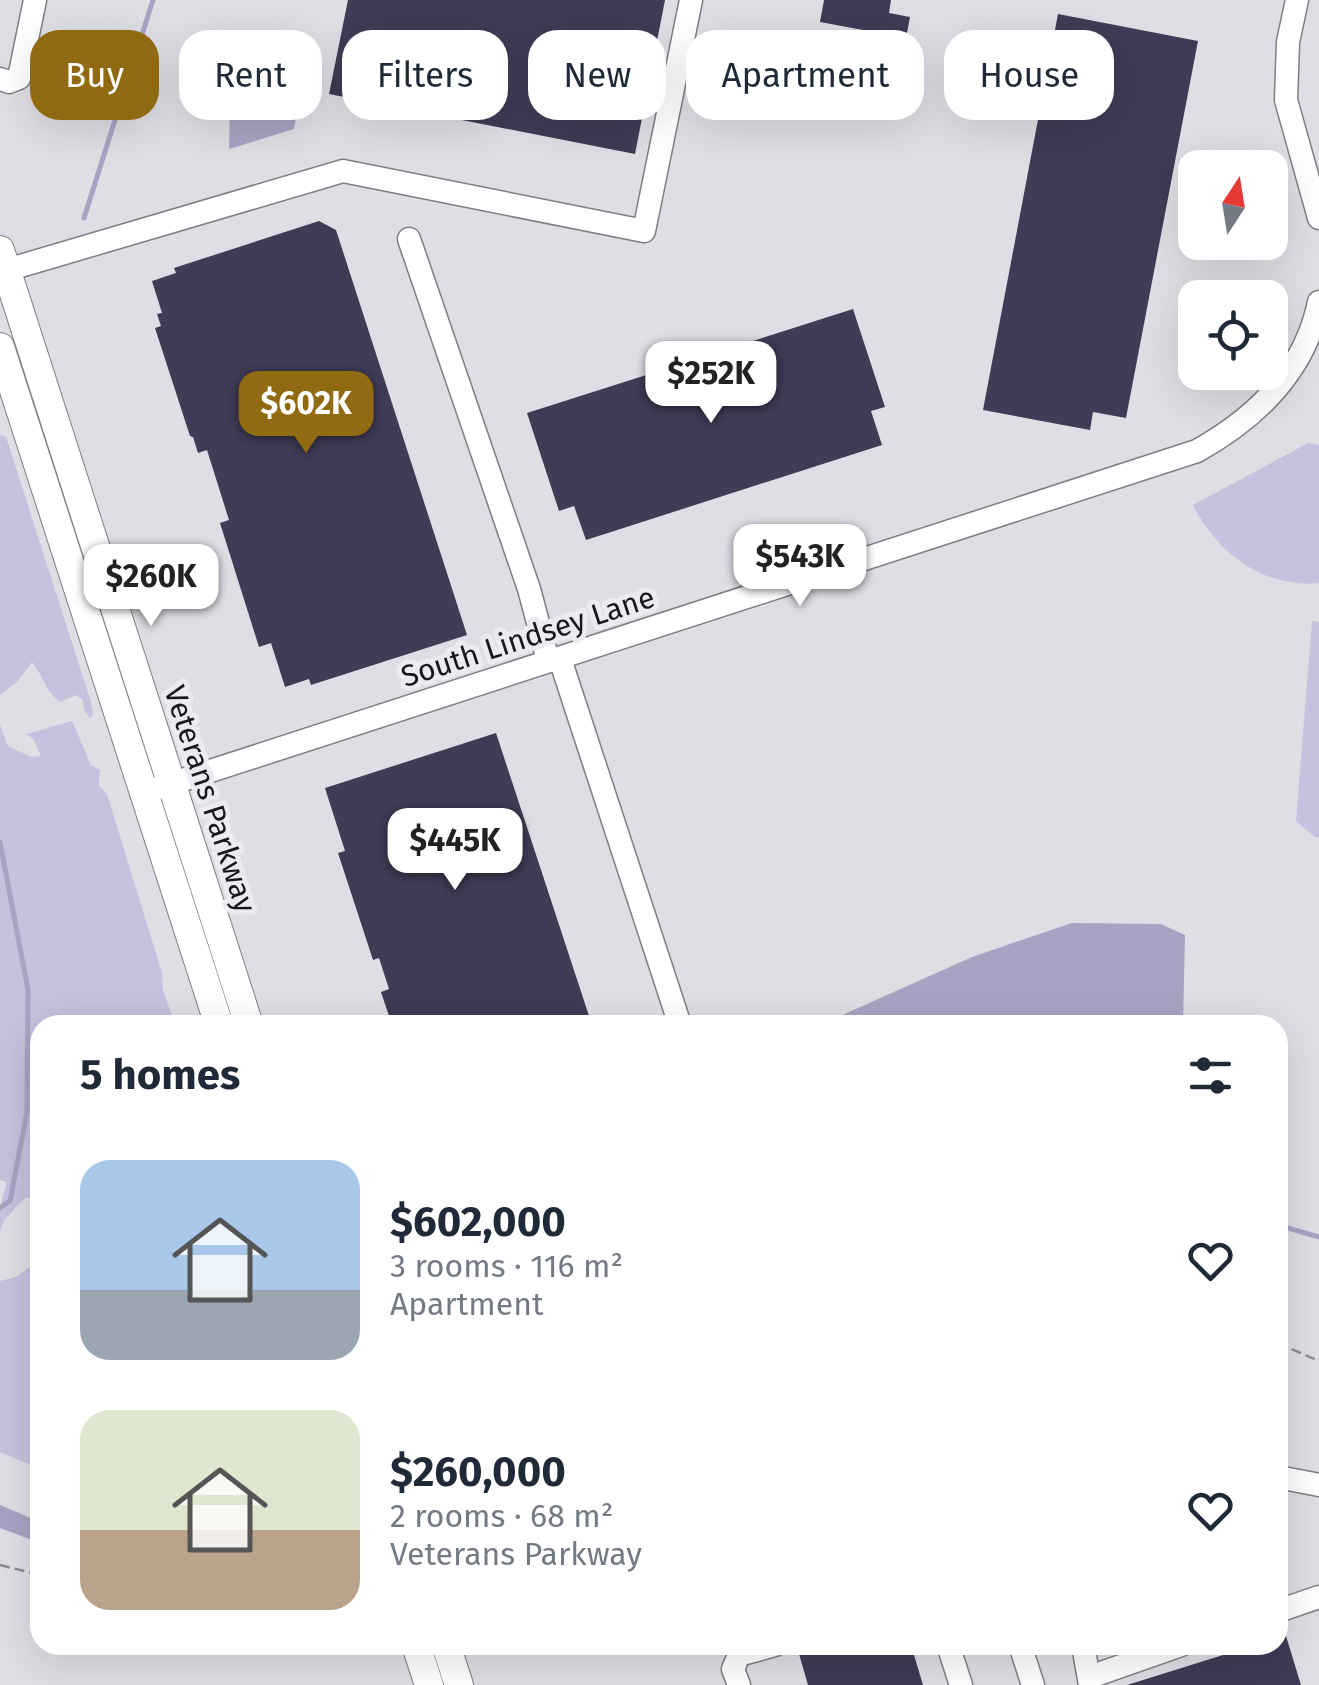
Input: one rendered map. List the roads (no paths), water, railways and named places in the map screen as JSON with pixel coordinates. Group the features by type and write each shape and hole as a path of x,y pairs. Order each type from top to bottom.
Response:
{"main road":[{"name":"Veterans Parkway","path":"2,264 246,1015"},
{"name":"Veterans Parkway","path":"0,347 216,1015"},
{"path":"419,1655 429,1685"},
{"path":"449,1655 459,1685"}],"street":[{"path":"0,78 9,82 18,78 35,0"},
{"path":"2,264 343,171 644,231 691,0"},
{"path":"1296,0 1288,42 1286,100 1319,218"},
{"path":"409,239 677,1015"},
{"name":"South Lindsey Lane","path":"144,792 1197,451 1248,418 1285,380 1311,331 1319,302"},
{"path":"1288,1479 1319,1485"},
{"path":"1288,1608 1319,1597"},
{"path":"737,1655 733,1669 738,1685"},
{"path":"951,1655 961,1685"},
{"path":"1023,1655 1032,1685"},
{"path":"1085,1655 1090,1681 1156,1655"}],"waterway":[{"path":"84,218 153,0"},
{"path":"0,842 28,990 27,1112 10,1201 0,1208"},
{"path":"1288,1228 1319,1237"}]}
